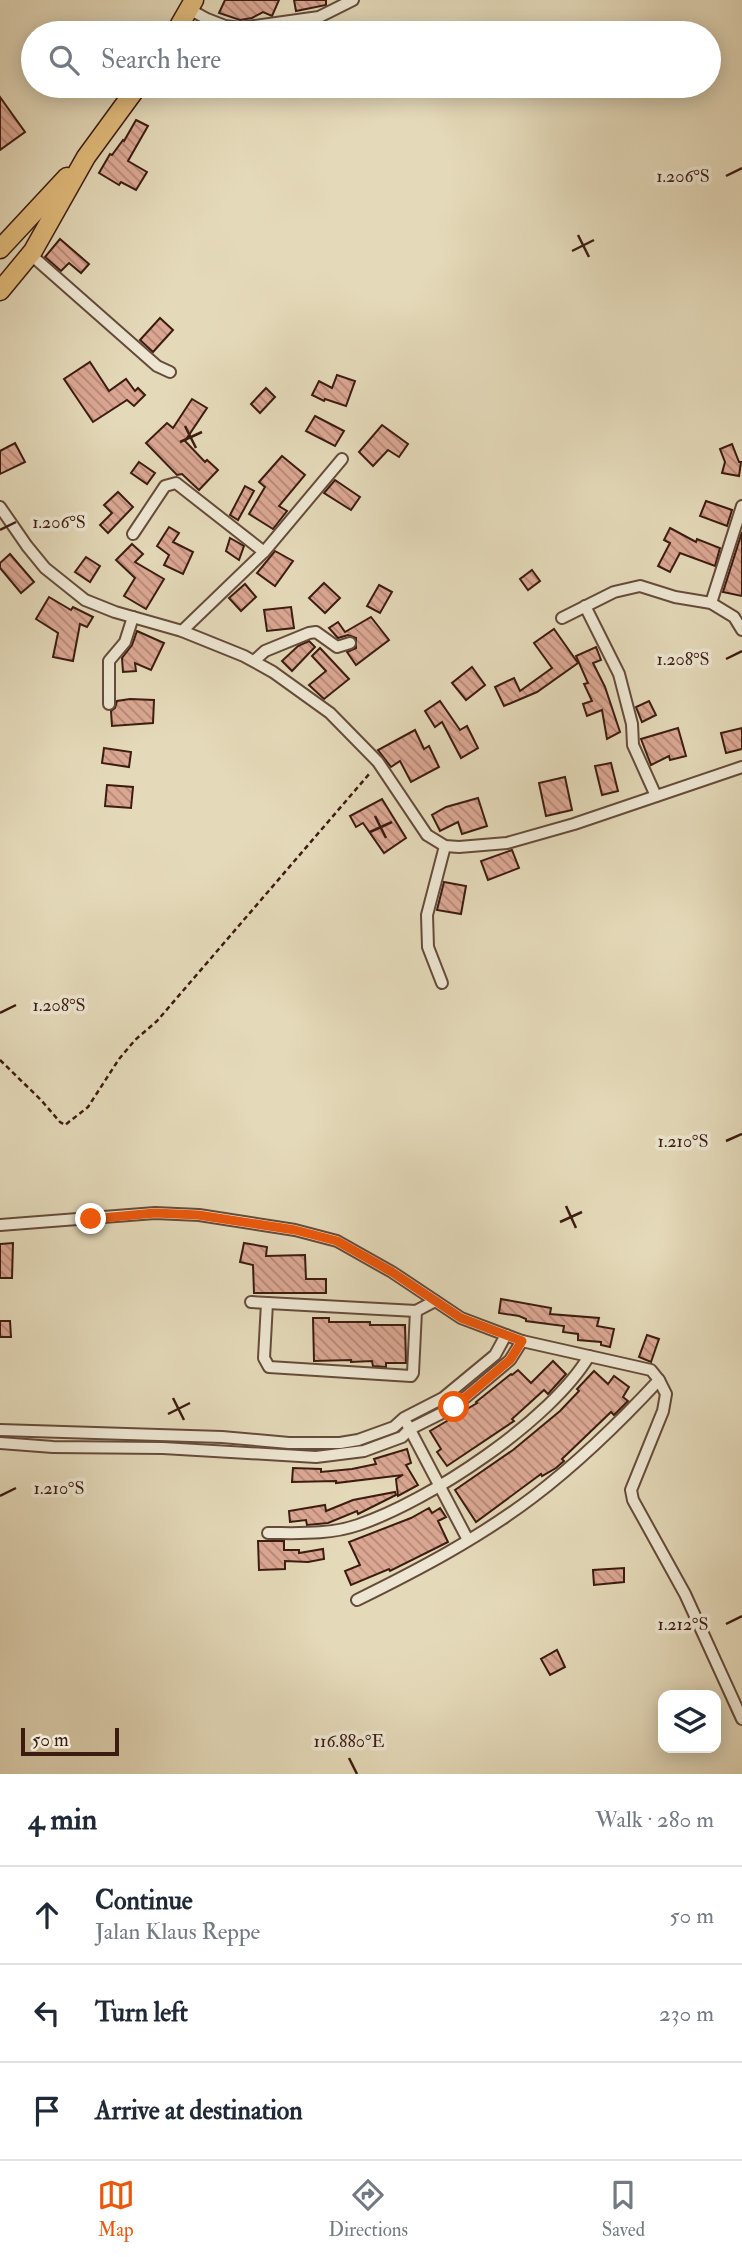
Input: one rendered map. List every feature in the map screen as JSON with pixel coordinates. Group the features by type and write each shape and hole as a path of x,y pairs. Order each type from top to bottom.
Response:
{"highway":[{"path":"182,21 192,4"},
{"path":"0,291 30,254 86,157 129,98"},
{"path":"0,249 86,157"}],"street":[{"path":"290,21 319,17 353,0"},
{"path":"192,4 211,21"},
{"path":"30,254 157,366 170,372"},
{"path":"182,631 264,552 342,459"},
{"path":"133,534 164,486 176,483 264,552"},
{"path":"711,603 742,506"},
{"path":"0,507 27,546 63,584 85,600 182,631 254,661 330,713 378,762 426,835 444,846 507,843 574,824 742,767"},
{"path":"562,618 627,587 640,586 675,597 711,603 734,617 742,629"},
{"path":"585,606 619,674 632,724 633,745 656,796"},
{"path":"109,704 109,661 125,642 133,617"},
{"path":"254,661 265,651 309,633 316,632 337,647 350,643"},
{"path":"442,982 428,947 427,915 444,846"},
{"path":"0,1225 155,1213 198,1215 295,1230 337,1241 392,1272 461,1318 522,1341 651,1370 666,1394 663,1411 631,1490 633,1500 685,1594 742,1719"},
{"path":"251,1302 416,1311 435,1301"},
{"path":"267,1303 264,1358 269,1367 411,1376 414,1373 416,1311"},
{"path":"0,1430 222,1437 289,1443 340,1443 358,1440 394,1427 404,1418 443,1398 495,1355 506,1335"},
{"path":"0,1443 53,1447 163,1448 316,1457 364,1451 402,1437 410,1429 454,1407 510,1360 522,1341"},
{"path":"268,1533 322,1533 356,1526 391,1512 440,1485 513,1435 545,1408 579,1374 589,1356"},
{"path":"357,1600 433,1562 534,1497 581,1457 659,1380"},
{"path":"404,1418 468,1540"}],"path":[{"path":"0,1060 65,1125 88,1107 119,1059 135,1040 157,1021 237,930 281,874 378,762"}],"building":[{"path":"225,0 279,0 272,16 263,12 240,20 219,13"},
{"path":"294,0 326,0 326,5 296,11"},
{"path":"0,97 25,132 0,150"},
{"path":"136,120 148,126 128,161 147,172 136,190 121,182 119,185 99,173 110,154 124,141"},
{"path":"60,239 89,264 81,273 69,263 61,271 45,257"},
{"path":"160,318 173,330 153,352 140,340"},
{"path":"90,362 109,391 126,379 135,391 138,388 145,395 134,406 127,400 93,422 64,379"},
{"path":"337,375 355,381 346,406 312,395 319,381 332,388"},
{"path":"266,388 275,397 260,413 251,404"},
{"path":"192,399 207,408 185,441 205,462 207,460 218,470 199,490 182,474 177,475 146,443 167,423 173,428"},
{"path":"315,416 344,431 335,446 306,431"},
{"path":"382,425 408,444 399,457 388,450 373,466 359,452"},
{"path":"15,443 25,462 0,474 0,451"},
{"path":"732,444 741,462 739,476 722,473 725,462 720,449"},
{"path":"282,456 305,475 279,506 287,511 273,529 249,514 265,487 259,482"},
{"path":"139,462 155,473 147,484 131,473"},
{"path":"335,480 360,497 351,510 324,493"},
{"path":"245,486 254,491 238,520 230,515"},
{"path":"118,492 133,507 108,533 100,525 112,513 104,505"},
{"path":"706,501 732,510 727,526 700,516"},
{"path":"169,527 179,533 173,542 193,552 183,574 164,565 169,555 157,546"},
{"path":"670,528 696,542 697,539 720,548 715,566 680,553 670,572 658,566 670,543 664,540"},
{"path":"742,532 742,596 723,592"},
{"path":"230,538 244,546 239,560 226,551"},
{"path":"132,544 143,554 135,562 164,579 146,609 124,596 135,578 116,560"},
{"path":"275,551 293,561 275,586 257,573"},
{"path":"10,554 34,582 21,593 0,568 0,563"},
{"path":"86,557 100,566 90,582 75,572"},
{"path":"532,570 540,581 528,590 520,579"},
{"path":"324,583 340,598 325,613 309,598"},
{"path":"245,584 256,597 241,611 229,598"},
{"path":"379,585 392,592 380,613 367,606"},
{"path":"49,597 71,610 73,607 93,617 87,627 80,624 73,661 53,657 58,633 36,619"},
{"path":"291,607 294,628 267,631 264,610"},
{"path":"371,617 389,640 356,665 347,652 356,648 356,638 348,635 338,638 329,628 338,622 345,632"},
{"path":"554,629 578,663 537,692 504,706 495,687 514,678 520,691 552,668 534,643"},
{"path":"137,631 164,643 151,670 135,663 136,671 123,672 122,658 132,645"},
{"path":"309,641 315,647 292,671 282,661 298,646"},
{"path":"596,647 601,660 593,663 605,687 620,732 607,739 602,710 587,716 583,704 592,701 584,684 588,683 576,656"},
{"path":"320,648 349,679 324,699 309,685 326,671 312,656"},
{"path":"472,667 485,685 466,700 452,683"},
{"path":"154,700 153,723 112,726 111,711 117,701"},
{"path":"440,701 460,730 467,726 478,748 461,758 442,722 435,727 425,711"},
{"path":"649,701 656,715 642,722 636,707"},
{"path":"678,728 686,756 670,760 669,756 651,765 641,739"},
{"path":"742,728 742,749 726,753 721,733"},
{"path":"415,730 424,749 429,746 439,767 411,782 400,761 391,767 378,750"},
{"path":"104,748 131,752 129,767 102,763"},
{"path":"611,763 618,791 602,795 595,766"},
{"path":"565,777 572,810 546,816 539,783"},
{"path":"107,785 133,787 131,808 105,806"},
{"path":"478,798 487,826 462,834 458,822 440,831 432,815 446,807"},
{"path":"382,799 406,838 384,853 363,823 356,827 350,816"},
{"path":"512,850 519,868 488,880 481,861"},
{"path":"444,882 466,886 461,914 437,910"},
{"path":"13,1243 12,1278 0,1278 0,1244"},
{"path":"244,1243 267,1247 266,1256 305,1255 306,1279 326,1279 326,1293 254,1293 253,1265 240,1262"},
{"path":"501,1299 551,1308 550,1314 599,1318 597,1326 614,1329 610,1347 601,1345 601,1342 578,1340 578,1334 563,1332 564,1326 526,1321 519,1316 499,1313"},
{"path":"313,1318 329,1318 329,1322 405,1325 406,1363 386,1363 386,1367 373,1366 372,1361 314,1361"},
{"path":"0,1321 10,1321 11,1337 0,1337"},
{"path":"647,1335 659,1339 651,1362 639,1357"},
{"path":"553,1361 566,1374 548,1394 544,1390 512,1419 514,1421 447,1466 437,1452 441,1449 430,1431 477,1403 518,1370 531,1383"},
{"path":"594,1371 608,1384 614,1376 629,1387 623,1397 628,1401 614,1415 611,1412 556,1468 542,1476 541,1474 476,1522 455,1490 513,1450 560,1411"},
{"path":"407,1449 411,1463 406,1465 418,1485 398,1496 396,1479 403,1475 336,1483 292,1482 293,1468 321,1469 321,1472 352,1469 376,1464 374,1459"},
{"path":"395,1492 396,1495 358,1514 357,1511 328,1523 307,1525 306,1520 290,1522 289,1511 325,1505 326,1511 353,1500"},
{"path":"429,1508 432,1513 440,1508 446,1517 438,1521 448,1542 390,1571 389,1569 351,1585 345,1571 360,1565 349,1542 411,1518"},
{"path":"258,1541 284,1541 284,1550 299,1550 299,1553 323,1549 324,1559 308,1562 285,1561 285,1569 259,1570"},
{"path":"624,1568 624,1582 594,1585 593,1570"},
{"path":"557,1650 565,1667 550,1675 541,1659"}],"route":[{"path":"91,1219 155,1213 198,1215 295,1230 337,1241 392,1272 461,1318 522,1341 510,1360 454,1407"}]}
